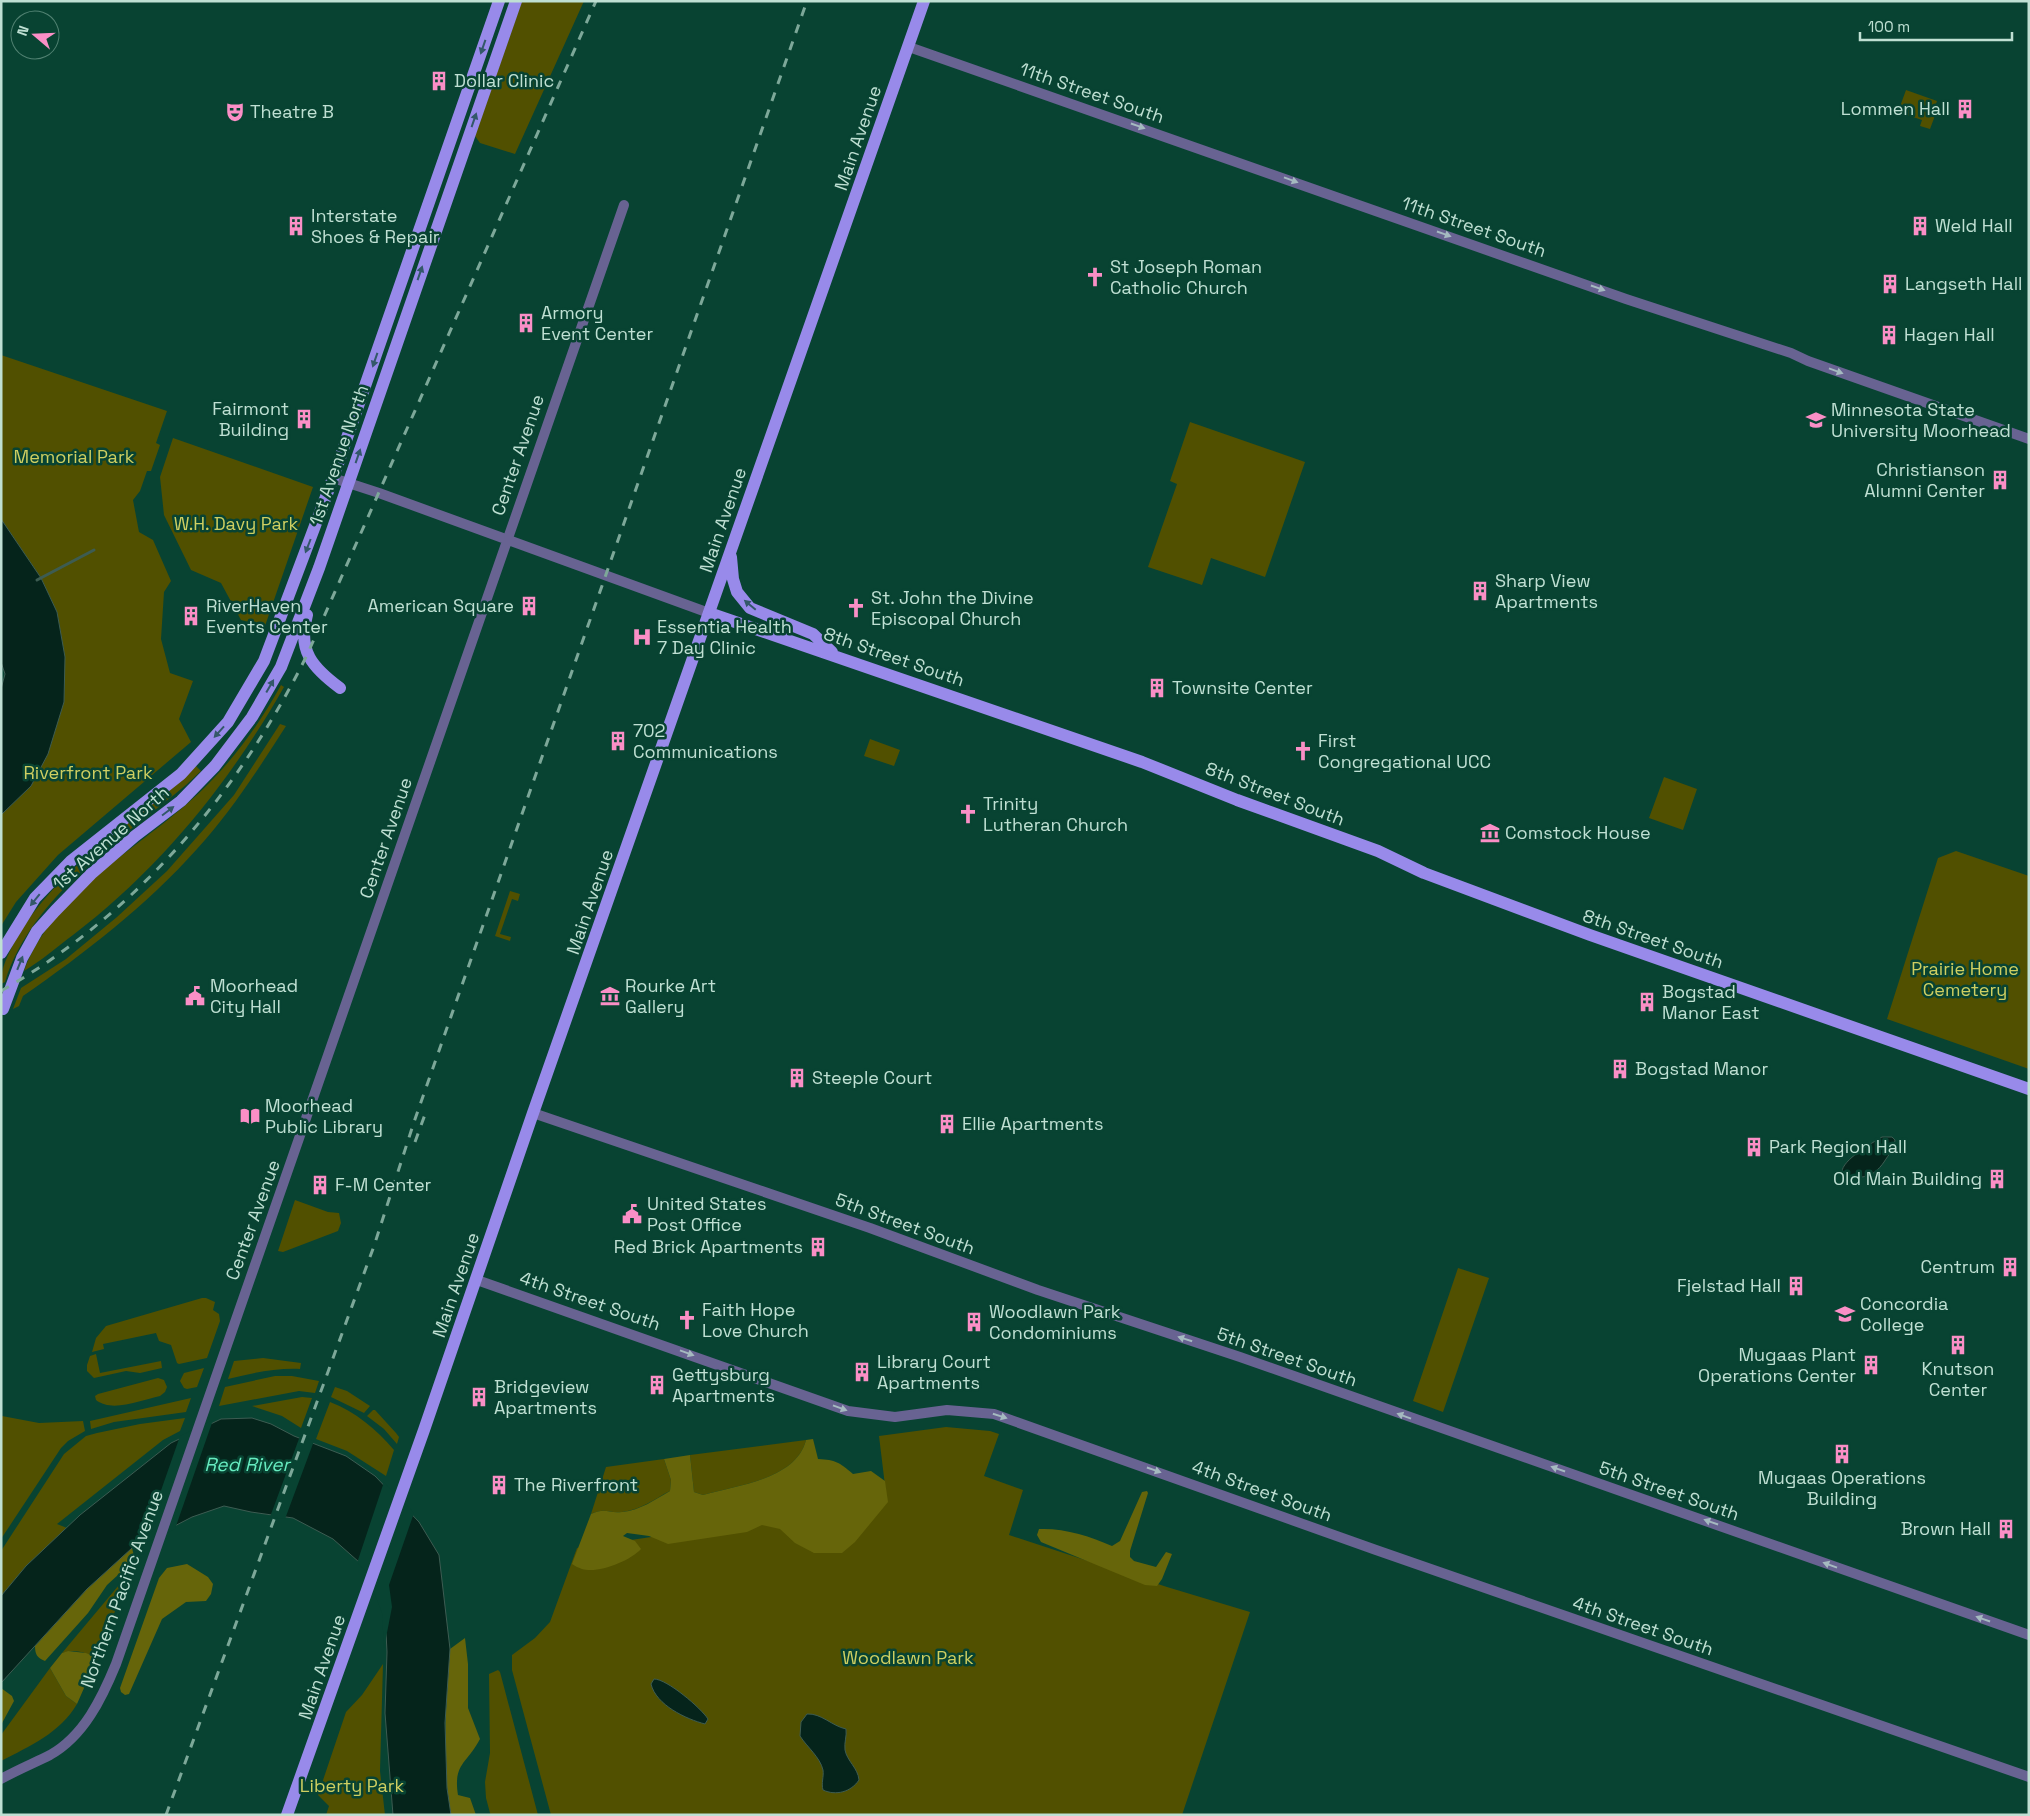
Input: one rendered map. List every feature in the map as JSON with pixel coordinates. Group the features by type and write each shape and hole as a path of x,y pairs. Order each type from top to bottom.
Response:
{"main road":[{"name":"1st Avenue North","path":"1,953 16,927 41,892 71,861 181,774 228,722 264,662 333,478 498,1"},
{"name":"1st Avenue North","path":"3,1009 22,958 37,931 91,874 135,836 181,801 215,766 252,717 281,667 320,568 516,1"},
{"name":"Main Avenue","path":"287,1815 477,1280 533,1113 924,1"},
{"path":"730,552 733,579 737,592 750,608 813,634 836,655"},
{"path":"320,568 304,626 306,650 307,655 317,669 340,688"},
{"name":"8th Street South","path":"709,613 836,655 1175,774 1237,800 1378,852 1424,873 1590,936 2029,1090"}],"street":[{"name":"11th Street South","path":"909,46 1626,299 1791,353 1808,361 1940,409 2029,439"},
{"name":"Center Avenue","path":"179,1480 624,205"},
{"name":"8th Street South","path":"333,478 709,613"},
{"name":"5th Street South","path":"533,1113 870,1228 1038,1290 1240,1358 2029,1635"},
{"name":"4th Street South","path":"477,1280 641,1336 848,1411 895,1417 947,1410 994,1414 1393,1556 2029,1777"},
{"name":"Northern Pacific Avenue","path":"1,1780 52,1754 64,1745 85,1722 99,1700 116,1664 179,1480"}],"green space":[{"path":"522,1 584,1 515,154 480,143 475,136"},
{"path":"1906,90 1937,101 1933,112 1936,113 1930,129 1920,126 1922,120 1898,112"},
{"name":"Memorial Park","path":"1,355 167,411 156,443 160,445 151,471 147,471 140,491 133,500 139,532 153,540 171,581 164,592 161,639 170,673 193,681 179,719 191,742 58,855 16,902 1,926 1,815 31,786 65,657 57,612 41,578 1,519"},
{"path":"1190,422 1305,462 1265,577 1211,558 1202,585 1148,567 1177,484 1170,481"},
{"name":"W.H. Davy Park","path":"173,438 313,487 265,626 241,620 221,583 191,570 164,515 160,477"},
{"path":"281,685 284,687 240,757 191,822 164,853 105,909 49,954 24,971 38,943 56,917 100,873 175,814 210,782 254,729"},
{"path":"280,724 286,726 244,789 209,835 177,870 114,928 23,996 19,1006 13,1009 21,988 66,959 117,917 167,871 234,795"},
{"path":"870,739 900,750 894,766 864,756"},
{"path":"196,766 201,771 107,849 57,897 35,923 18,951 5,982 1,984 7,956 15,941 32,914 52,890 98,847"},
{"path":"1664,777 1697,789 1683,830 1649,818"},
{"name":"Prairie Home Cemetery","path":"1956,851 2029,876 2029,1069 1887,1019 1938,858"},
{"path":"510,891 520,894 518,901 512,899 500,934 511,937 510,941 495,936"},
{"path":"295,1200 328,1212 339,1213 341,1223 338,1231 283,1252 278,1251"},
{"path":"1458,1268 1489,1278 1443,1412 1413,1401"},
{"path":"202,1298 215,1302 213,1310 219,1314 220,1321 207,1358 179,1364 171,1345 159,1341 156,1333 103,1344 104,1349 92,1352 96,1338 106,1326"},
{"path":"96,1354 100,1373 161,1361 162,1368 140,1373 126,1371 94,1378 87,1371 87,1365 90,1356"},
{"path":"263,1358 301,1363 300,1369 264,1371 228,1379 234,1361"},
{"path":"204,1368 197,1387 184,1388 180,1381 184,1373"},
{"path":"275,1376 292,1376 319,1381 315,1393 299,1391 219,1406 225,1387"},
{"path":"158,1378 164,1380 167,1387 160,1396 118,1406 103,1404 96,1400 95,1396 98,1394"},
{"path":"335,1387 347,1391 370,1406 364,1413 331,1397"},
{"path":"302,1397 312,1398 301,1428 282,1416 252,1406"},
{"path":"191,1398 186,1412 114,1422 91,1429 90,1421"},
{"path":"330,1402 365,1422 394,1450 386,1476 347,1451 316,1439"},
{"path":"373,1410 399,1437 397,1444 384,1429 367,1416"},
{"path":"2,1416 39,1423 83,1421 85,1431 68,1441 61,1448 1,1539"},
{"path":"185,1418 180,1431 163,1440 57,1524 67,1528 26,1566 1,1596 1,1551 64,1454 86,1436 140,1424"},
{"name":"Woodlawn Park","path":"946,1427 990,1431 999,1434 984,1476 1023,1490 1009,1535 1250,1612 1182,1815 551,1815 512,1670 512,1655 535,1638 550,1622 577,1548 887,1502 879,1436"},
{"path":"806,1440 800,1453 790,1464 763,1479 703,1495 694,1492 690,1455"},
{"path":"664,1459 671,1480 670,1491 647,1504 629,1511 600,1511 591,1514 606,1467"},
{"path":"127,1578 94,1669 93,1657 89,1655 74,1651 62,1653 124,1579"},
{"name":"Liberty Park","path":"383,1664 380,1771 385,1815 326,1815 329,1806 318,1795 346,1712 362,1695"},
{"path":"50,1668 66,1696 77,1704 62,1723 44,1738 1,1761 1,1735"},
{"path":"498,1670 538,1815 491,1815 490,1813 486,1798 485,1782 490,1753 489,1674"}],"shaded area":[{"path":"813,1439 818,1459 837,1462 853,1474 871,1471 885,1481 888,1502 855,1542 842,1553 814,1553 795,1543 780,1529 762,1525 747,1532 668,1544 649,1536 627,1533 623,1536 635,1541 641,1549 622,1562 596,1570 582,1569 572,1564 591,1514 600,1511 629,1511 647,1504 670,1491 671,1480 664,1459 690,1455 694,1492 703,1495 747,1484 778,1472 790,1464 800,1453 806,1440"},
{"path":"1147,1491 1130,1557 1134,1561 1156,1567 1166,1552 1172,1554 1162,1579 1157,1586 1145,1585 1041,1542 1037,1535 1039,1529 1067,1531 1112,1546 1120,1541 1142,1492"},
{"path":"132,1548 134,1556 131,1563 107,1585 88,1613 45,1661 40,1659 36,1653 35,1646 87,1589"},
{"path":"187,1564 208,1577 213,1584 211,1594 206,1601 186,1602 162,1619 129,1694 125,1695 121,1692 120,1688 159,1578 167,1568"},
{"path":"465,1638 468,1664 468,1708 480,1739 462,1764 457,1784 458,1795 470,1798 476,1815 451,1815 445,1753 450,1649"},
{"path":"68,1651 86,1653 93,1656 95,1663 77,1704 66,1696 50,1668 62,1653"},
{"path":"1,1688 12,1696 14,1701 1,1725"}],"water":[{"path":"1,519 41,578 57,612 65,657 64,702 48,754 31,786 1,815 1,689 5,674 1,662"},
{"path":"1882,1137 1892,1137 1895,1140 1891,1151 1875,1172 1871,1175 1860,1177 1842,1172 1843,1167 1852,1157"},
{"name":"Red River","path":"252,1418 271,1424 294,1436 346,1456 375,1476 419,1522 439,1555 450,1649 445,1723 447,1788 451,1815 393,1815 385,1713 387,1652 385,1613 368,1570 333,1539 293,1518 224,1506 192,1517 132,1548 87,1589 1,1683 1,1596 26,1566 80,1515 171,1443 221,1419"},
{"path":"654,1679 667,1684 691,1702 708,1719 705,1724 689,1719 665,1705 654,1692 651,1684"},
{"path":"807,1714 812,1714 846,1729 845,1750 857,1772 859,1780 848,1790 833,1793 823,1790 823,1770 821,1765 800,1736 801,1722"}],"pier":[{"path":"213,1420 175,1529 142,1545 180,1436"},
{"path":"300,1436 314,1441 285,1519 270,1517"},
{"path":"384,1482 414,1513 389,1585 392,1607 384,1648 382,1613 366,1571 357,1563"}],"waterway":[{"path":"37,580 94,550"}],"railway":[{"path":"1,991 50,960 96,926 139,888 179,846 215,802 249,755 280,706 307,655 596,1"},
{"path":"166,1815 374,1246 414,1122 807,1"},
{"path":"415,1142 427,1109"}],"place":[{"name":"Dollar Clinic","path":"439,81"},
{"name":"Lommen Hall","path":"1965,109"},
{"name":"Theatre B","path":"235,112"},
{"name":"Interstate Shoes & Repair","path":"296,226"},
{"name":"Weld Hall","path":"1920,226"},
{"name":"St Joseph Roman Catholic Church","path":"1095,277"},
{"name":"Langseth Hall","path":"1890,284"},
{"name":"Armory Event Center","path":"526,323"},
{"name":"Hagen Hall","path":"1889,335"},
{"name":"Fairmont Building","path":"304,419"},
{"name":"Minnesota State University Moorhead","path":"1816,420"},
{"name":"Christianson Alumni Center","path":"2000,480"},
{"name":"Sharp View Apartments","path":"1480,591"},
{"name":"American Square","path":"529,606"},
{"name":"St. John the Divine Episcopal Church","path":"856,608"},
{"name":"RiverHaven Events Center","path":"191,616"},
{"name":"Essentia Health 7 Day Clinic","path":"642,637"},
{"name":"Townsite Center","path":"1157,688"},
{"name":"702 Communications","path":"618,741"},
{"name":"First Congregational UCC","path":"1303,751"},
{"name":"Trinity Lutheran Church","path":"968,814"},
{"name":"Comstock House","path":"1490,833"},
{"name":"Moorhead City Hall","path":"195,996"},
{"name":"Rourke Art Gallery","path":"610,996"},
{"name":"Bogstad Manor East","path":"1647,1002"},
{"name":"Bogstad Manor","path":"1620,1069"},
{"name":"Steeple Court","path":"797,1078"},
{"name":"Moorhead Public Library","path":"250,1116"},
{"name":"Ellie Apartments","path":"947,1124"},
{"name":"Park Region Hall","path":"1754,1147"},
{"name":"Old Main Building","path":"1997,1179"},
{"name":"F-M Center","path":"320,1185"},
{"name":"United States Post Office","path":"632,1214"},
{"name":"Red Brick Apartments","path":"818,1247"},
{"name":"Centrum","path":"2010,1267"},
{"name":"Fjelstad Hall","path":"1796,1286"},
{"name":"Concordia College","path":"1845,1314"},
{"name":"Faith Hope Love Church","path":"687,1320"},
{"name":"Woodlawn Park Condominiums","path":"974,1322"},
{"name":"Knutson Center","path":"1958,1345"},
{"name":"Mugaas Plant Operations Center","path":"1871,1365"},
{"name":"Library Court Apartments","path":"862,1372"},
{"name":"Gettysburg Apartments","path":"657,1385"},
{"name":"Bridgeview Apartments","path":"479,1397"},
{"name":"Mugaas Operations Building","path":"1842,1454"},
{"name":"The Riverfront","path":"499,1485"},
{"name":"Brown Hall","path":"2006,1529"}],"park label":[{"name":"Riverfront Park","path":"88,773"}]}
